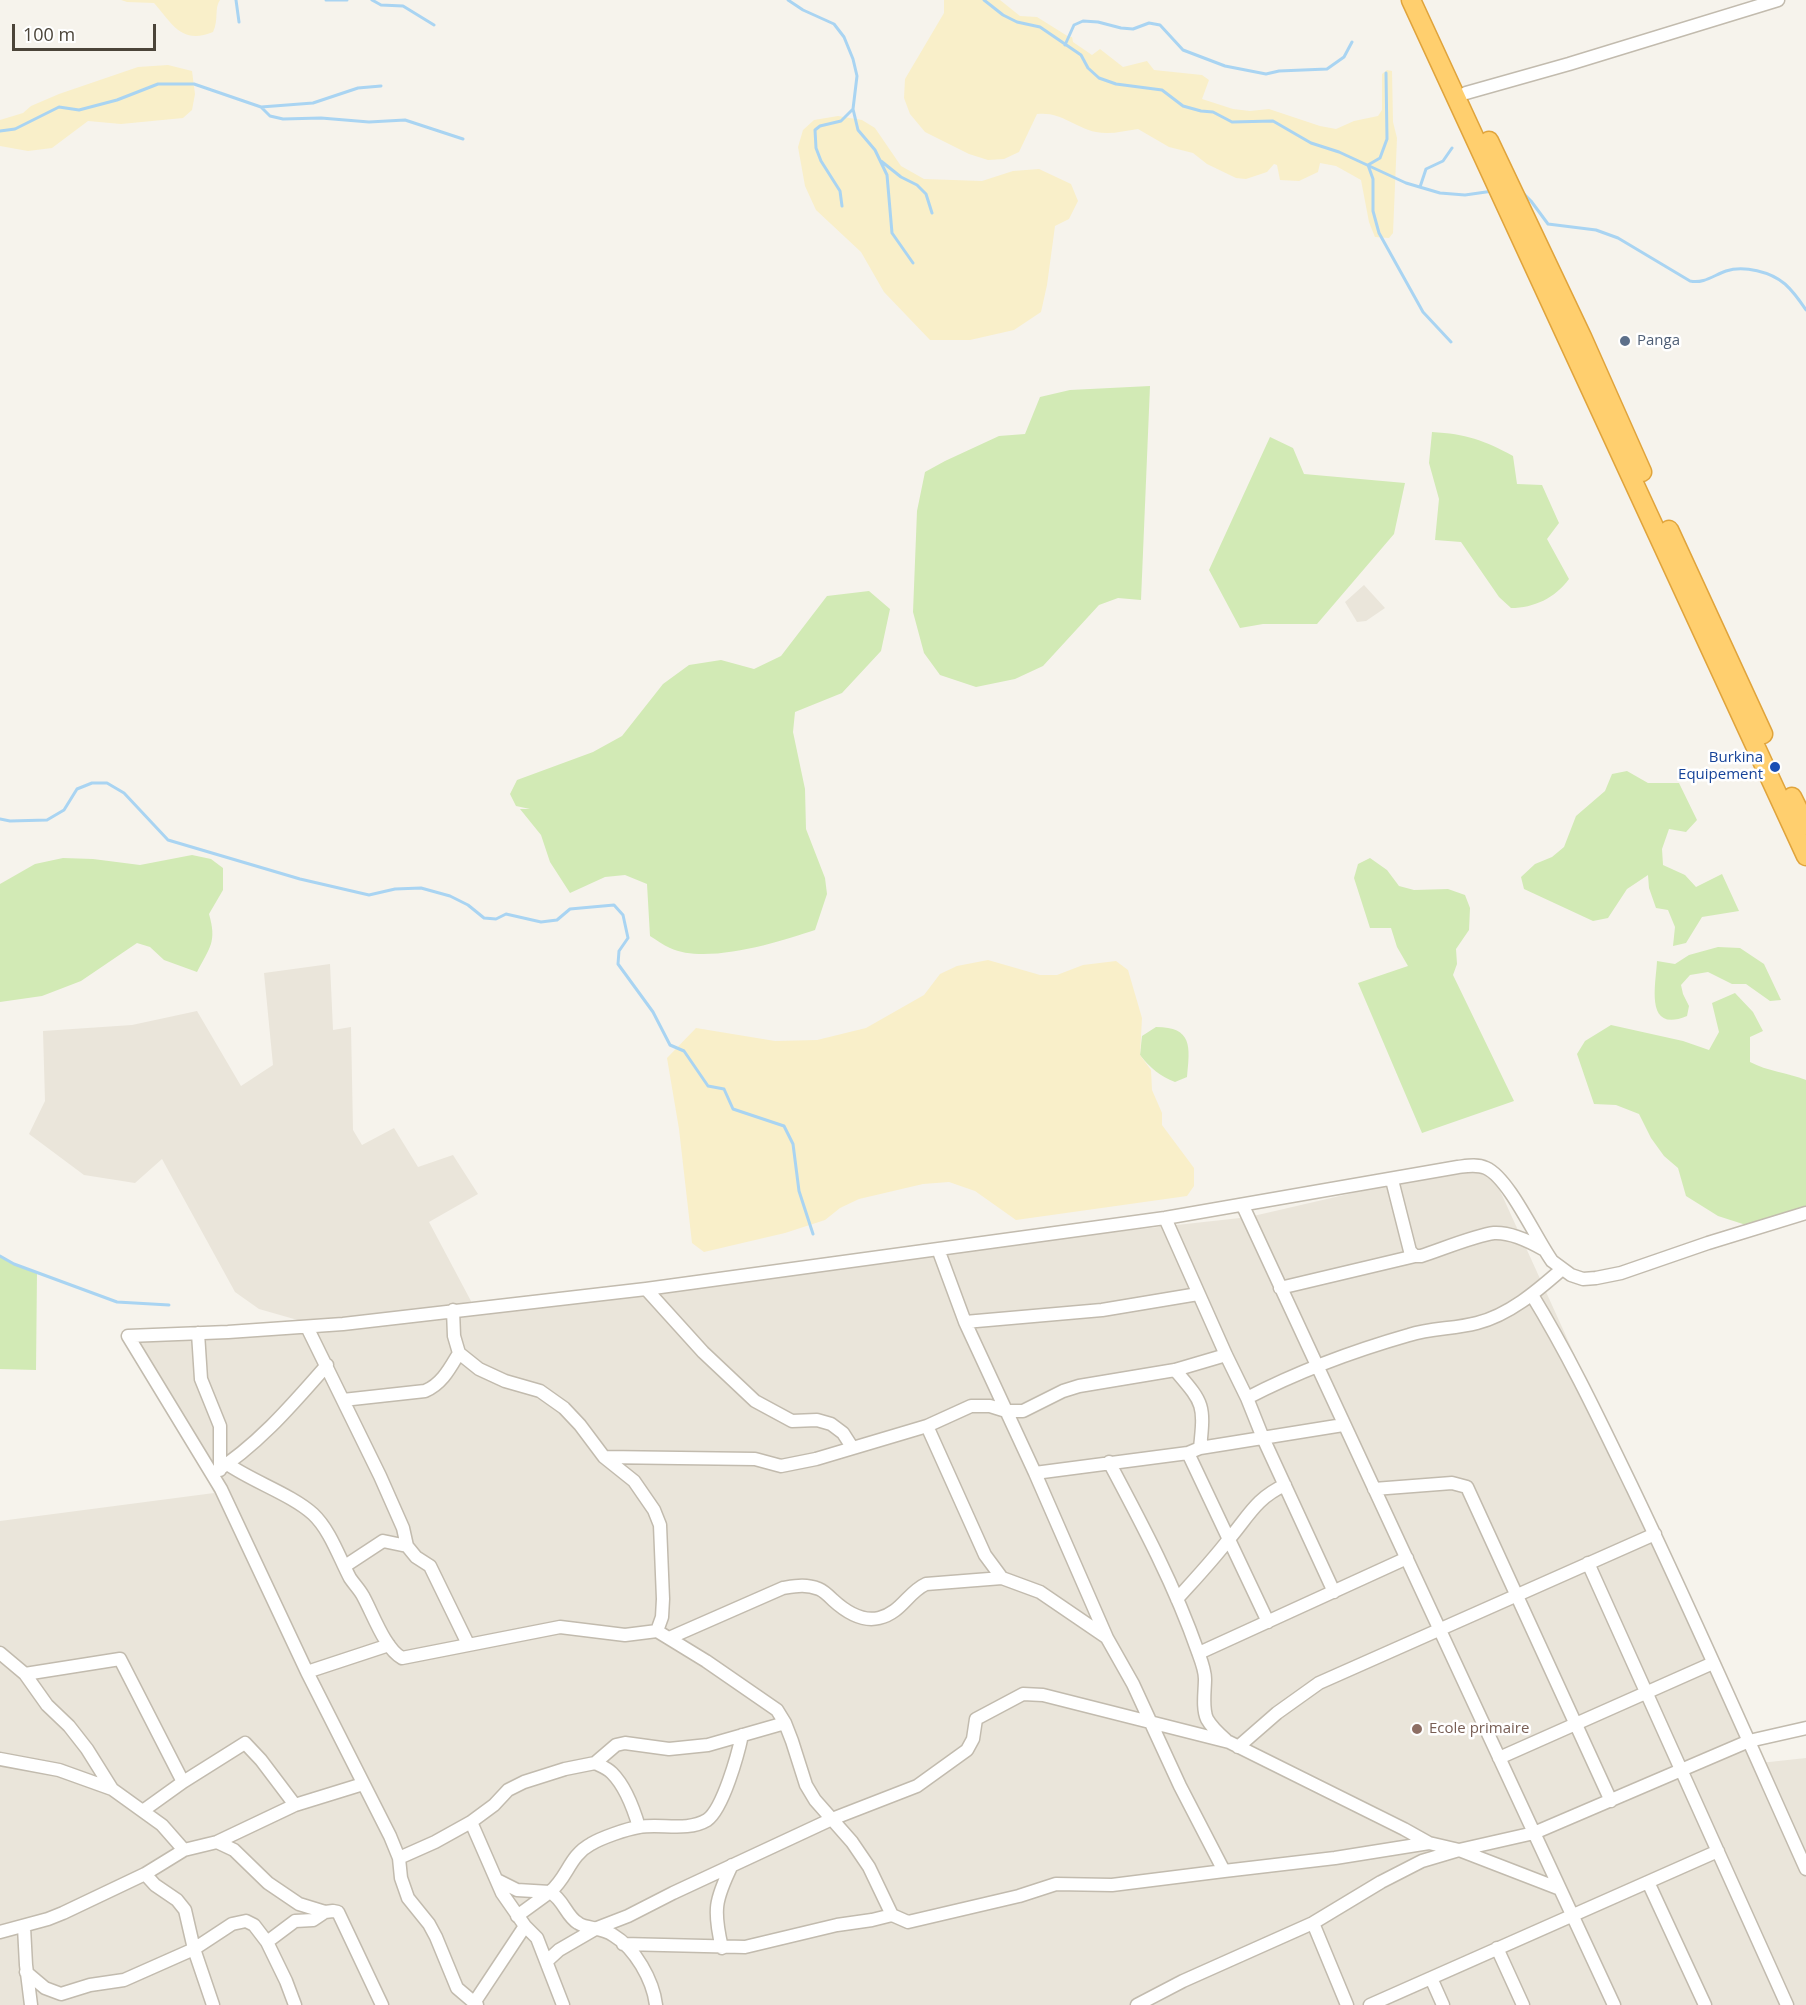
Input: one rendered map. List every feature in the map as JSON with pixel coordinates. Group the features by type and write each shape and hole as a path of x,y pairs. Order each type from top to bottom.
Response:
{"highway":[{"path":"1411,0 1804,848"},
{"path":"1425,0 1748,699 1781,776 1806,825"}],"street":[{"path":"1466,93 1778,0"},
{"path":"525,1926 475,2004 457,1988 436,1936 408,1898 401,1878 399,1858 390,1836 307,1672 245,1536 220,1470 128,1336 307,1327 646,1289 1165,1218 1475,1165 1489,1169 1496,1176 1516,1202 1544,1250 1561,1270 1583,1279 1621,1273 1806,1213"},
{"path":"1392,1180 1410,1251 1415,1256"},
{"path":"1243,1206 1614,2005"},
{"path":"1165,1218 1334,1592"},
{"path":"1280,1288 1421,1256 1492,1233 1513,1236 1544,1250"},
{"path":"938,1249 965,1322 1035,1473 1107,1638 1133,1684 1180,1786 1224,1870"},
{"path":"1247,1398 1315,1365 1423,1331 1487,1320 1532,1295 1561,1270"},
{"path":"646,1289 703,1352 755,1401 792,1420 817,1420 831,1424 843,1433 852,1447"},
{"path":"965,1322 1102,1310 1198,1294"},
{"path":"1532,1295 1557,1335 1577,1374 1654,1534 1806,1869"},
{"path":"453,1311 454,1336 459,1353 479,1369 505,1381 540,1391 564,1408 604,1457 634,1481 654,1510 660,1525 663,1599 662,1617 657,1631"},
{"path":"307,1327 385,1486 403,1528 407,1546 416,1557 430,1566 468,1644"},
{"path":"198,1333 201,1379 220,1426 220,1470"},
{"path":"343,1400 425,1391 434,1387 446,1374 459,1353"},
{"path":"604,1457 755,1459 781,1466 816,1459 927,1426 971,1406 990,1406 1006,1411 1023,1411 1064,1390 1174,1370 1226,1354"},
{"path":"220,1470 249,1449 327,1365"},
{"path":"1174,1370 1198,1397 1203,1412 1194,1450 1229,1540 1268,1622"},
{"path":"1035,1473 1343,1425"},
{"path":"927,1426 985,1555 1002,1578"},
{"path":"1109,1462 1148,1535 1178,1599 1199,1653 1205,1677 1206,1718 1216,1731 1233,1744 1404,1828 1429,1843 1459,1850 1560,1889"},
{"path":"220,1470 246,1476 312,1514 332,1542 350,1579 362,1593 389,1646 402,1658 560,1627 626,1635 657,1631 767,1702 777,1710 785,1723 806,1785 815,1800 869,1867 892,1915"},
{"path":"1374,1489 1452,1483 1467,1487 1611,1802"},
{"path":"1178,1599 1259,1501 1269,1492 1285,1485"},
{"path":"547,1961 559,1950 597,1928 628,1916 732,1865 832,1820 917,1786 967,1750 973,1739 976,1719 1023,1694 1043,1695 1233,1744 1319,1683 1654,1534"},
{"path":"345,1566 383,1541 407,1546"},
{"path":"1199,1653 1407,1558"},
{"path":"1588,1563 1786,2005"},
{"path":"669,1638 792,1586 802,1585 821,1589 842,1608 860,1617 878,1619 893,1612 905,1603 916,1588 926,1584 1002,1578 1040,1592 1107,1638"},
{"path":"307,1672 389,1646"},
{"path":"0,1653 24,1674 46,1705 69,1726 112,1788"},
{"path":"24,1674 120,1659 183,1782"},
{"path":"1499,1758 1713,1663"},
{"path":"399,1858 471,1822 513,1787 565,1769 595,1763 616,1745 625,1743 669,1749 708,1745 785,1723"},
{"path":"1137,2005 1183,1981 1313,1923 1422,1861 1534,1833 1749,1741 1806,1728"},
{"path":"517,1916 562,1881 576,1855 591,1844 639,1827 681,1826 706,1821 724,1793 738,1754 742,1735"},
{"path":"144,1810 245,1743 295,1805"},
{"path":"0,1760 59,1770 112,1788 162,1825 184,1850"},
{"path":"595,1763 612,1773 619,1781 639,1827"},
{"path":"1,1931 24,1927 63,1913 145,1874 184,1850 217,1842 295,1805 363,1784"},
{"path":"471,1822 502,1893 517,1916 537,1938 563,2005"},
{"path":"217,1842 234,1850 268,1883 299,1904 326,1912"},
{"path":"623,1944 745,1947 837,1925 892,1915 908,1922 1019,1896 1056,1884 1112,1885 1335,1858 1429,1843"},
{"path":"1370,2005 1718,1851"},
{"path":"722,1948 716,1910 719,1892 732,1865"},
{"path":"145,1874 185,1910 194,1949 213,2005"},
{"path":"497,1880 518,1890 550,1892 559,1898 578,1923 614,1935 633,1954 654,1989 656,2005"},
{"path":"1648,1882 1705,2005"},
{"path":"267,1942 295,1921 313,1920 326,1912 333,1911 341,1916 382,2005"},
{"path":"26,1972 45,1988 61,1994 90,1985 124,1980 194,1949 232,1924 246,1922 255,1925 267,1942 295,2005"},
{"path":"1313,1923 1347,2005"},
{"path":"24,1927 26,1972 31,2005"},
{"path":"1497,1948 1523,2005"},
{"path":"1431,1978 1443,2005"}],"shaded area":[{"path":"1364,585 1385,608 1366,621 1357,622 1345,602"},
{"path":"330,964 333,1030 351,1027 353,1130 362,1145 394,1128 418,1167 453,1155 478,1194 429,1222 472,1303 1249,1217 1487,1162 1760,1763 1806,1758 1806,2005 0,2005 0,1521 214,1493 179,1423 128,1336 301,1321 259,1309 235,1292 162,1159 135,1183 84,1175 29,1134 45,1101 43,1031 132,1025 197,1011 241,1086 273,1065 264,973"}],"green space":[{"path":"1150,386 1141,600 1118,598 1099,605 1043,666 1015,679 976,687 940,675 924,653 913,612 917,511 925,472 999,436 1025,434 1040,397 1070,390"},
{"path":"1432,432 1465,436 1493,446 1513,456 1517,484 1542,485 1559,523 1547,539 1569,579 1551,597 1536,604 1511,608 1499,597 1461,542 1435,540 1439,499 1429,463"},
{"path":"1270,437 1293,448 1304,474 1405,483 1394,534 1317,624 1263,624 1240,628 1209,570"},
{"path":"869,591 890,609 881,651 842,693 795,712 793,732 805,789 806,829 825,878 827,894 815,930 742,950 703,954 685,953 667,947 650,936 647,884 625,875 605,877 570,893 550,862 541,835 520,809 530,809 516,806 510,794 517,780 593,752 622,736 663,684 689,665 721,660 754,669 781,656 827,596"},
{"path":"1627,771 1648,783 1679,783 1697,820 1686,832 1669,829 1662,849 1663,865 1685,875 1696,887 1722,874 1739,911 1702,917 1686,943 1673,946 1675,927 1668,910 1656,908 1649,888 1648,875 1627,889 1608,918 1593,921 1524,889 1521,877 1535,864 1552,857 1564,847 1576,816 1605,791 1612,774"},
{"path":"192,855 211,859 223,868 223,890 209,914 212,931 211,944 197,972 164,960 150,947 137,943 81,981 42,996 0,1002 0,884 35,864 63,858 140,865"},
{"path":"1370,858 1387,870 1399,886 1414,890 1448,889 1465,895 1470,908 1469,930 1456,949 1457,964 1453,975 1514,1101 1422,1133 1358,983 1408,966 1397,947 1391,928 1370,928 1354,878 1358,864"},
{"path":"1718,947 1740,948 1764,964 1781,1000 1770,1001 1746,984 1732,984 1708,972 1690,975 1681,985 1689,1006 1687,1016 1673,1020 1664,1018 1658,1013 1656,1004 1657,961 1675,964 1689,955"},
{"path":"1735,993 1753,1012 1763,1031 1750,1037 1750,1062 1806,1080 1806,1206 1746,1225 1718,1216 1686,1196 1678,1168 1664,1156 1651,1138 1639,1114 1616,1105 1594,1104 1577,1054 1585,1041 1611,1025 1683,1041 1709,1050 1719,1032 1712,1003"},
{"path":"1156,1027 1168,1028 1183,1035 1189,1057 1187,1077 1175,1082 1170,1080 1156,1072 1140,1055 1142,1036"},
{"path":"0,1256 37,1272 36,1370 0,1369"}],"sand":[{"path":"121,0 220,0 213,32 193,36 178,30 154,3"},
{"path":"944,0 1000,0 1020,16 1037,17 1072,37 1073,42 1092,55 1100,49 1123,67 1147,61 1154,70 1202,75 1209,80 1202,99 1233,109 1250,111 1269,109 1336,129 1354,121 1378,116 1382,110 1382,74 1387,70 1392,71 1393,122 1397,138 1393,233 1389,238 1375,237 1369,222 1361,180 1336,166 1320,163 1318,172 1299,181 1280,180 1277,165 1274,164 1267,172 1246,179 1236,178 1207,164 1193,153 1169,147 1138,129 1101,133 1060,117 1045,114 1037,114 1019,152 1004,159 988,160 969,154 925,132 910,114 904,98 905,79 944,13"},
{"path":"168,65 192,71 195,94 192,110 183,118 121,124 88,121 52,148 28,151 0,146 0,120 23,113 31,106 59,94 138,67"},
{"path":"838,116 862,120 875,128 901,166 924,179 982,181 1013,171 1039,169 1071,184 1078,201 1069,219 1055,226 1041,312 1014,330 970,340 930,340 884,292 861,252 816,210 805,186 798,147 803,130 814,120"},
{"path":"988,960 1040,975 1057,975 1083,965 1116,961 1128,970 1142,1018 1140,1055 1151,1070 1152,1090 1162,1113 1162,1125 1194,1168 1194,1186 1187,1196 1016,1220 975,1191 949,1182 923,1184 859,1199 840,1208 825,1220 785,1233 704,1252 692,1243 679,1129 667,1058 696,1028 775,1041 817,1040 866,1028 924,995 940,974 957,966"}],"waterway":[{"path":"236,0 239,22"},
{"path":"326,0 347,0"},
{"path":"372,0 381,5 403,6 434,25"},
{"path":"788,0 803,10 834,24 844,37 857,76 853,109 858,130 875,150 887,175 892,233 913,263"},
{"path":"984,0 1003,15 1017,22 1040,27 1081,55 1088,68 1099,78 1116,84 1162,90 1183,106 1213,112 1232,122 1273,121 1311,143 1339,152 1406,183 1440,193 1465,195 1493,191"},
{"path":"1065,45 1074,25 1083,21 1133,29 1149,23 1160,25 1183,50 1225,66 1266,74 1279,71 1327,69 1344,57 1352,42"},
{"path":"1386,73 1387,139 1380,158 1368,165 1373,179 1373,211 1379,233 1423,312 1451,342"},
{"path":"0,131 15,129 59,107 79,110 117,100 158,84 194,84 261,107 313,103 358,88 381,86"},
{"path":"262,108 270,116 283,119 321,118 369,122 405,120 463,139"},
{"path":"842,206 840,191 821,161 816,148 815,130 820,126 841,121 853,109"},
{"path":"1420,187 1426,169 1443,161 1452,148"},
{"path":"881,161 901,177 917,185 926,194 932,213"},
{"path":"1523,193 1548,224 1596,230 1618,238 1690,281 1704,280 1733,269 1749,269 1765,273 1785,284 1806,310"},
{"path":"0,819 47,820 64,810 77,789 92,783 107,783 124,793 168,840 300,879 369,895 395,889 421,888 450,896 468,905 484,918 496,919 506,914 541,922 557,920 570,909 614,905 623,915 628,938 619,951 618,964 653,1012 670,1045 684,1051 708,1086 724,1089 733,1109 784,1126 793,1144 799,1191 813,1234"},
{"path":"0,1256 14,1264 117,1302 169,1305"}],"place":[{"name":"Panga","path":"1625,341"},
{"name":"Burkina Equipement","path":"1775,767"},
{"name":"Ecole primaire","path":"1417,1729"}]}
